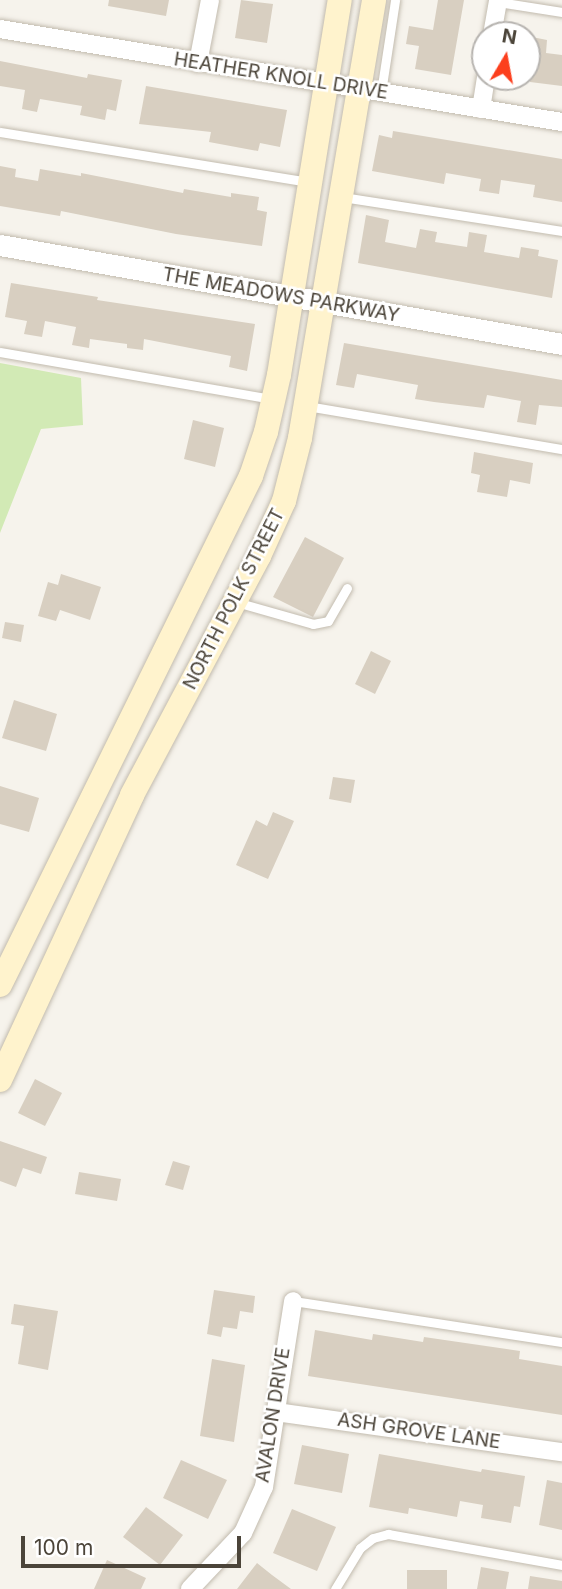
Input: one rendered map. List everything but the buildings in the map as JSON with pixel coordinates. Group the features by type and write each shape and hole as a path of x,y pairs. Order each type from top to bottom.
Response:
{"main road":[{"name":"NORTH POLK STREET","path":"0,985 103,782 251,476 274,399 341,0"},
{"name":"NORTH POLK STREET","path":"0,1080 132,795 235,601 284,501 306,406 340,197 370,91 374,0"},
{"path":"103,782 132,795"}],"street":[{"path":"198,63 210,0"},
{"path":"494,21 498,1"},
{"name":"HEATHER KNOLL DRIVE","path":"0,29 562,122"},
{"path":"481,109 484,91"},
{"name":"THE MEADOWS PARKWAY","path":"0,245 562,344"},
{"name":"AVALON DRIVE","path":"190,1589 243,1532 264,1487 293,1301"},
{"name":"ASH GROVE LANE","path":"276,1412 562,1452"}],"lane":[{"path":"370,91 395,0"},
{"path":"498,1 562,12"},
{"path":"0,132 311,182"},
{"path":"340,197 562,231"},
{"path":"0,352 274,399"},
{"path":"306,406 562,449"},
{"path":"235,601 313,624 328,621 347,588"},
{"path":"293,1301 562,1342"},
{"path":"335,1589 360,1548 373,1538 388,1534 562,1565"}],"green space":[{"path":"0,363 81,378 83,425 41,429 0,533"}]}
